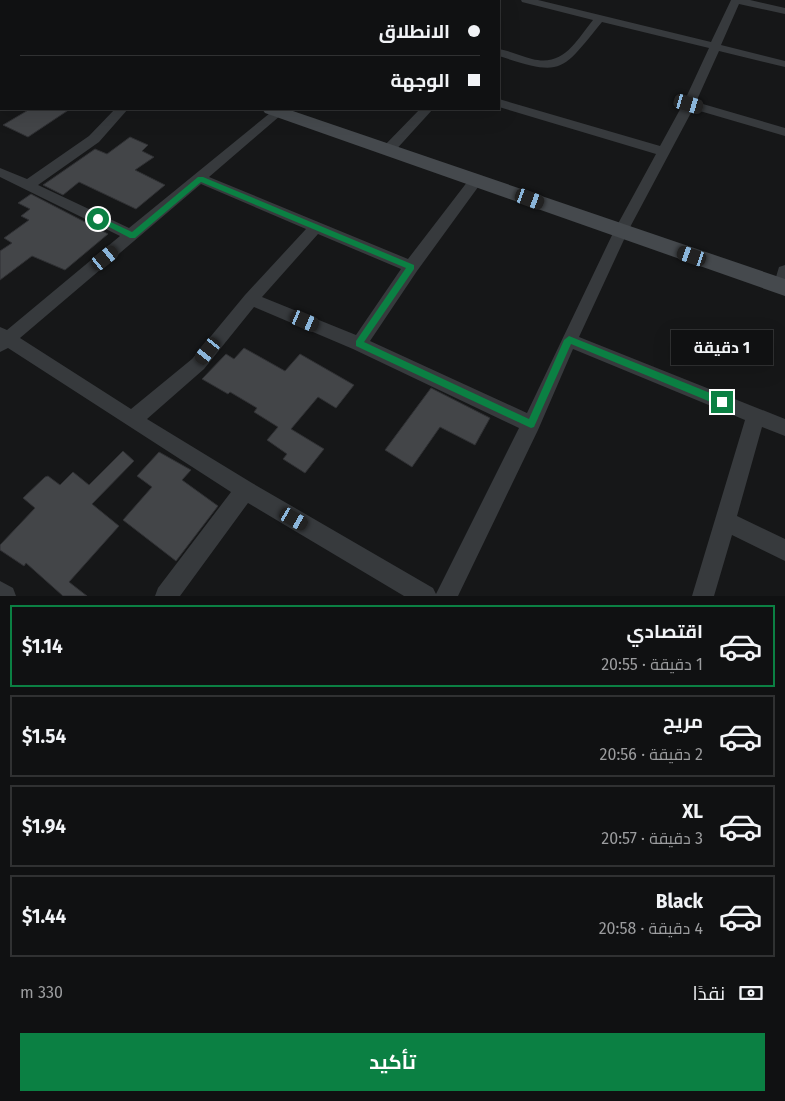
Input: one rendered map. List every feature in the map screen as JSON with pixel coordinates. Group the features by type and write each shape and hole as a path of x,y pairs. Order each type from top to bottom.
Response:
{"street":[{"path":"526,0 785,64"},
{"path":"446,596 531,424 621,231 689,104 737,0 785,11"},
{"path":"500,52 544,64 558,63 566,58 600,18"},
{"path":"500,103 664,152"},
{"path":"689,104 785,132"},
{"path":"28,185 94,139 121,110"},
{"path":"424,596 245,490 3,339 132,236 200,179 277,110 621,231 784,282"},
{"path":"388,150 425,110"},
{"path":"0,172 132,236"},
{"path":"200,179 411,267"},
{"path":"359,344 411,267 476,180"},
{"path":"132,420 198,364 251,299 315,228"},
{"path":"251,299 359,344 531,424"},
{"path":"569,340 785,428"},
{"path":"703,596 756,416"},
{"path":"166,596 245,490"},
{"path":"725,521 785,550"},
{"path":"0,592 5,596"}],"building":[{"path":"28,110 68,110 28,137 3,125"},
{"path":"130,137 148,145 142,151 154,157 135,170 165,185 136,209 79,182 63,195 43,185 95,149 107,154"},
{"path":"31,194 108,234 65,270 32,256 0,280 0,251 12,243 4,238 29,220 21,216 30,209 18,203"},
{"path":"244,348 285,371 300,354 354,385 336,408 318,397 291,429 324,449 305,473 283,459 287,454 267,440 278,427 254,412 257,408 230,392 228,394 202,379 226,354 234,359"},
{"path":"431,388 490,418 475,445 440,427 412,467 385,450"},
{"path":"123,451 134,461 92,504 119,526 69,582 87,596 63,596 26,563 24,566 0,550 0,545 35,508 23,498 45,477 48,476 60,485 73,472 89,485"},
{"path":"159,452 191,470 182,480 218,506 176,561 123,520 152,487 137,476"}],"route":[{"path":"98,219 132,236 200,179 411,267 359,344 531,424 569,340 722,402"}]}
